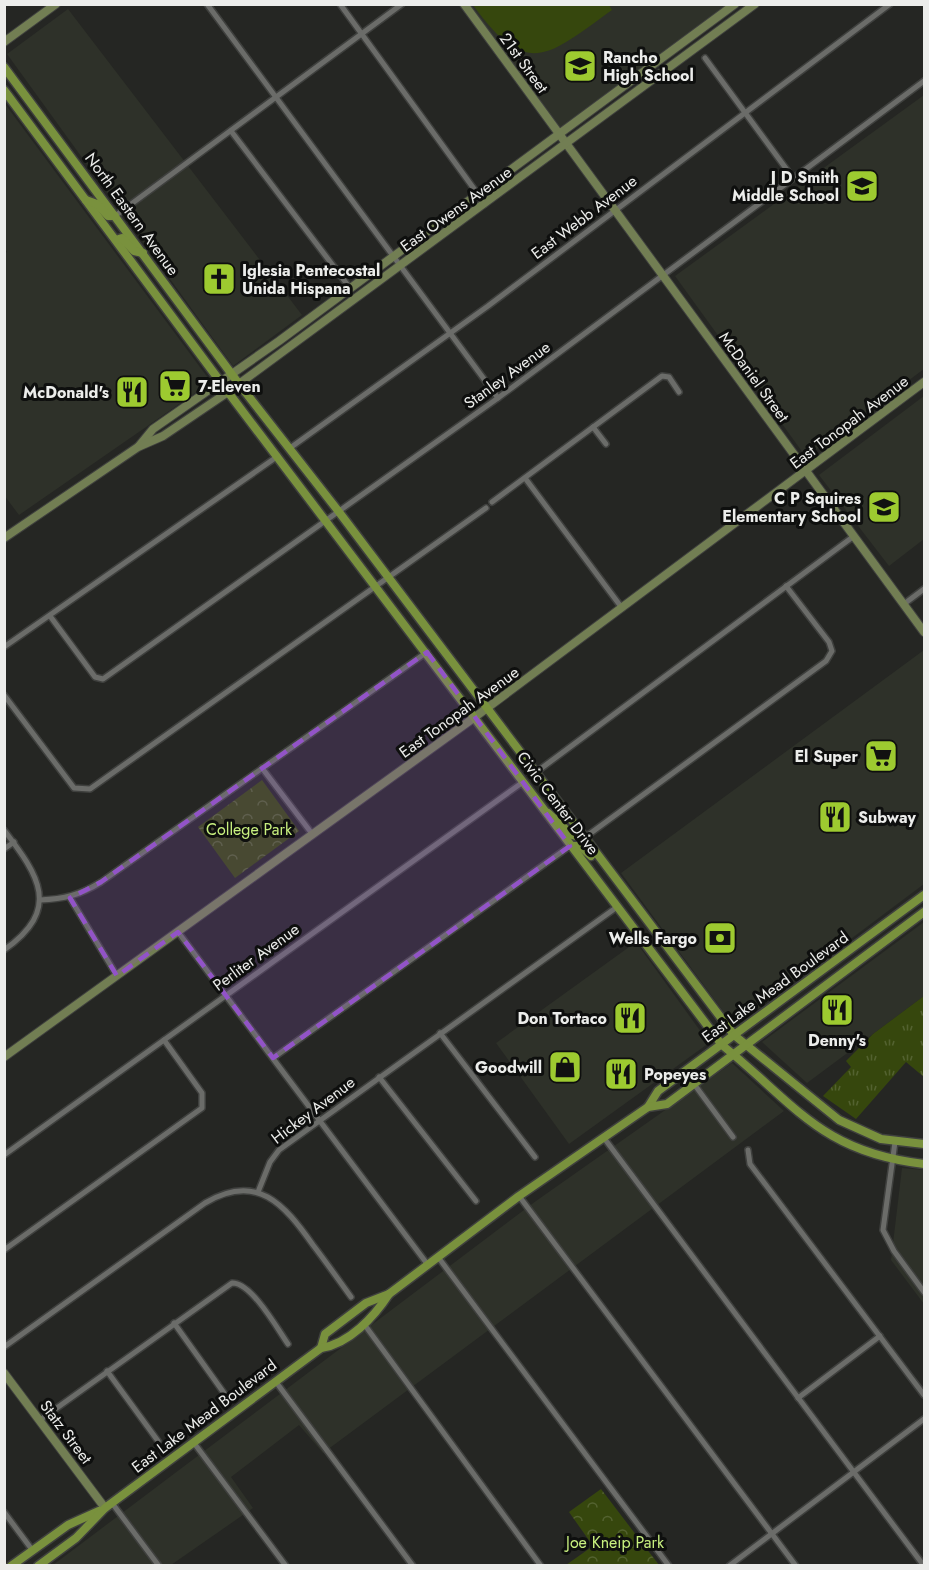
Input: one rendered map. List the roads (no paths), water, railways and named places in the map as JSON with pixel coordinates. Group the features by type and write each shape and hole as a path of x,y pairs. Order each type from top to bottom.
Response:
{"main road":[{"name":"North Eastern Avenue","path":"4,67 235,379"},
{"name":"North Eastern Avenue","path":"4,90 224,387"},
{"path":"86,200 97,204 108,216 115,216"},
{"path":"116,240 122,238 134,251 142,253"},
{"name":"Civic Center Drive","path":"235,379 339,512 607,870 734,1035 839,1120 881,1139 924,1144"},
{"name":"Civic Center Drive","path":"224,387 722,1045 816,1128 851,1147 894,1161 924,1164"},
{"path":"544,811 556,818 572,835 583,838"},
{"path":"570,846 583,848 607,870"},
{"name":"East Lake Mead Boulevard","path":"321,1348 325,1334 366,1303 389,1294 519,1196 648,1107 658,1091 924,895"},
{"path":"904,910 912,921"},
{"name":"East Lake Mead Boulevard","path":"648,1107 668,1104 924,912"},
{"name":"East Lake Mead Boulevard","path":"41,1565 76,1538 108,1506 321,1348 334,1346 375,1316 389,1294"},
{"name":"East Lake Mead Boulevard","path":"12,1566 68,1525 108,1506"}],"street":[{"path":"4,42 56,4"},
{"path":"207,4 498,398"},
{"path":"340,4 485,204"},
{"path":"115,216 402,4"},
{"name":"21st Street","path":"464,4 563,139"},
{"name":"East Owens Avenue","path":"4,538 138,447 153,429 224,387 397,262 485,204 635,77 735,4"},
{"name":"East Owens Avenue","path":"235,379 350,288 397,262 477,194 633,94 755,4"},
{"name":"East Webb Avenue","path":"290,448 615,211 890,4"},
{"path":"705,58 793,178"},
{"path":"633,94 635,77"},
{"name":"Stanley Avenue","path":"50,616 99,679 103,679 498,398 924,81"},
{"path":"231,131 350,288"},
{"name":"McDaniel Street","path":"563,139 924,632"},
{"path":"492,502 662,376 669,377 679,392"},
{"name":"East Tonopah Avenue","path":"4,1057 487,709 924,382"},
{"path":"593,428 606,444"},
{"path":"4,647 278,456"},
{"path":"525,478 622,608"},
{"path":"4,695 75,788 90,789 486,508"},
{"path":"535,773 854,536"},
{"path":"583,838 826,661 832,651 829,642 786,586"},
{"path":"904,604 924,589"},
{"path":"39,900 70,897 101,882 426,651"},
{"path":"262,768 313,835"},
{"name":"Perliter Avenue","path":"4,1155 523,782"},
{"path":"4,830 34,871 40,891 38,911 28,931 4,950"},
{"path":"4,849 14,842"},
{"path":"273,1058 570,846"},
{"path":"70,897 117,976"},
{"name":"Hickey Avenue","path":"258,1192 270,1162 279,1150 617,907"},
{"path":"178,932 428,1264"},
{"path":"440,1034 535,1157"},
{"path":"4,1250 202,1108 202,1093 164,1040"},
{"path":"379,1077 476,1202"},
{"path":"694,1084 733,1137"},
{"path":"604,1138 924,1566"},
{"path":"895,1142 894,1161 883,1212 883,1230 894,1251 924,1292"},
{"path":"748,1150 750,1164 924,1395"},
{"path":"4,1347 205,1203 217,1196 234,1191 258,1192 284,1206 351,1297"},
{"path":"519,1196 796,1566"},
{"path":"438,1257 669,1566"},
{"path":"40,1420 232,1283 238,1282 248,1289 288,1344"},
{"path":"174,1323 224,1393"},
{"path":"364,1324 541,1566"},
{"path":"798,1398 880,1336"},
{"path":"107,1371 158,1442"},
{"name":"Statz Street","path":"4,1373 108,1506 159,1566"},
{"path":"276,1382 413,1566"},
{"path":"729,1566 924,1419"},
{"path":"194,1443 286,1566"},
{"path":"4,1512 41,1565"}],"place":[{"name":"Rancho High School","path":"580,66"},
{"name":"J D Smith Middle School","path":"862,186"},
{"name":"Iglesia Pentecostal Unida Hispana","path":"219,279"},
{"name":"7-Eleven","path":"175,386"},
{"name":"McDonald's","path":"132,392"},
{"name":"C P Squires Elementary School","path":"884,507"},
{"name":"El Super","path":"881,756"},
{"name":"Subway","path":"835,817"},
{"name":"Wells Fargo","path":"720,938"},
{"name":"Denny's","path":"837,1010"},
{"name":"Don Tortaco","path":"630,1018"},
{"name":"Goodwill","path":"565,1067"},
{"name":"Popeyes","path":"621,1074"}],"park label":[{"name":"College Park","path":"249,829"},
{"name":"Joe Kneip Park","path":"615,1542"}]}
